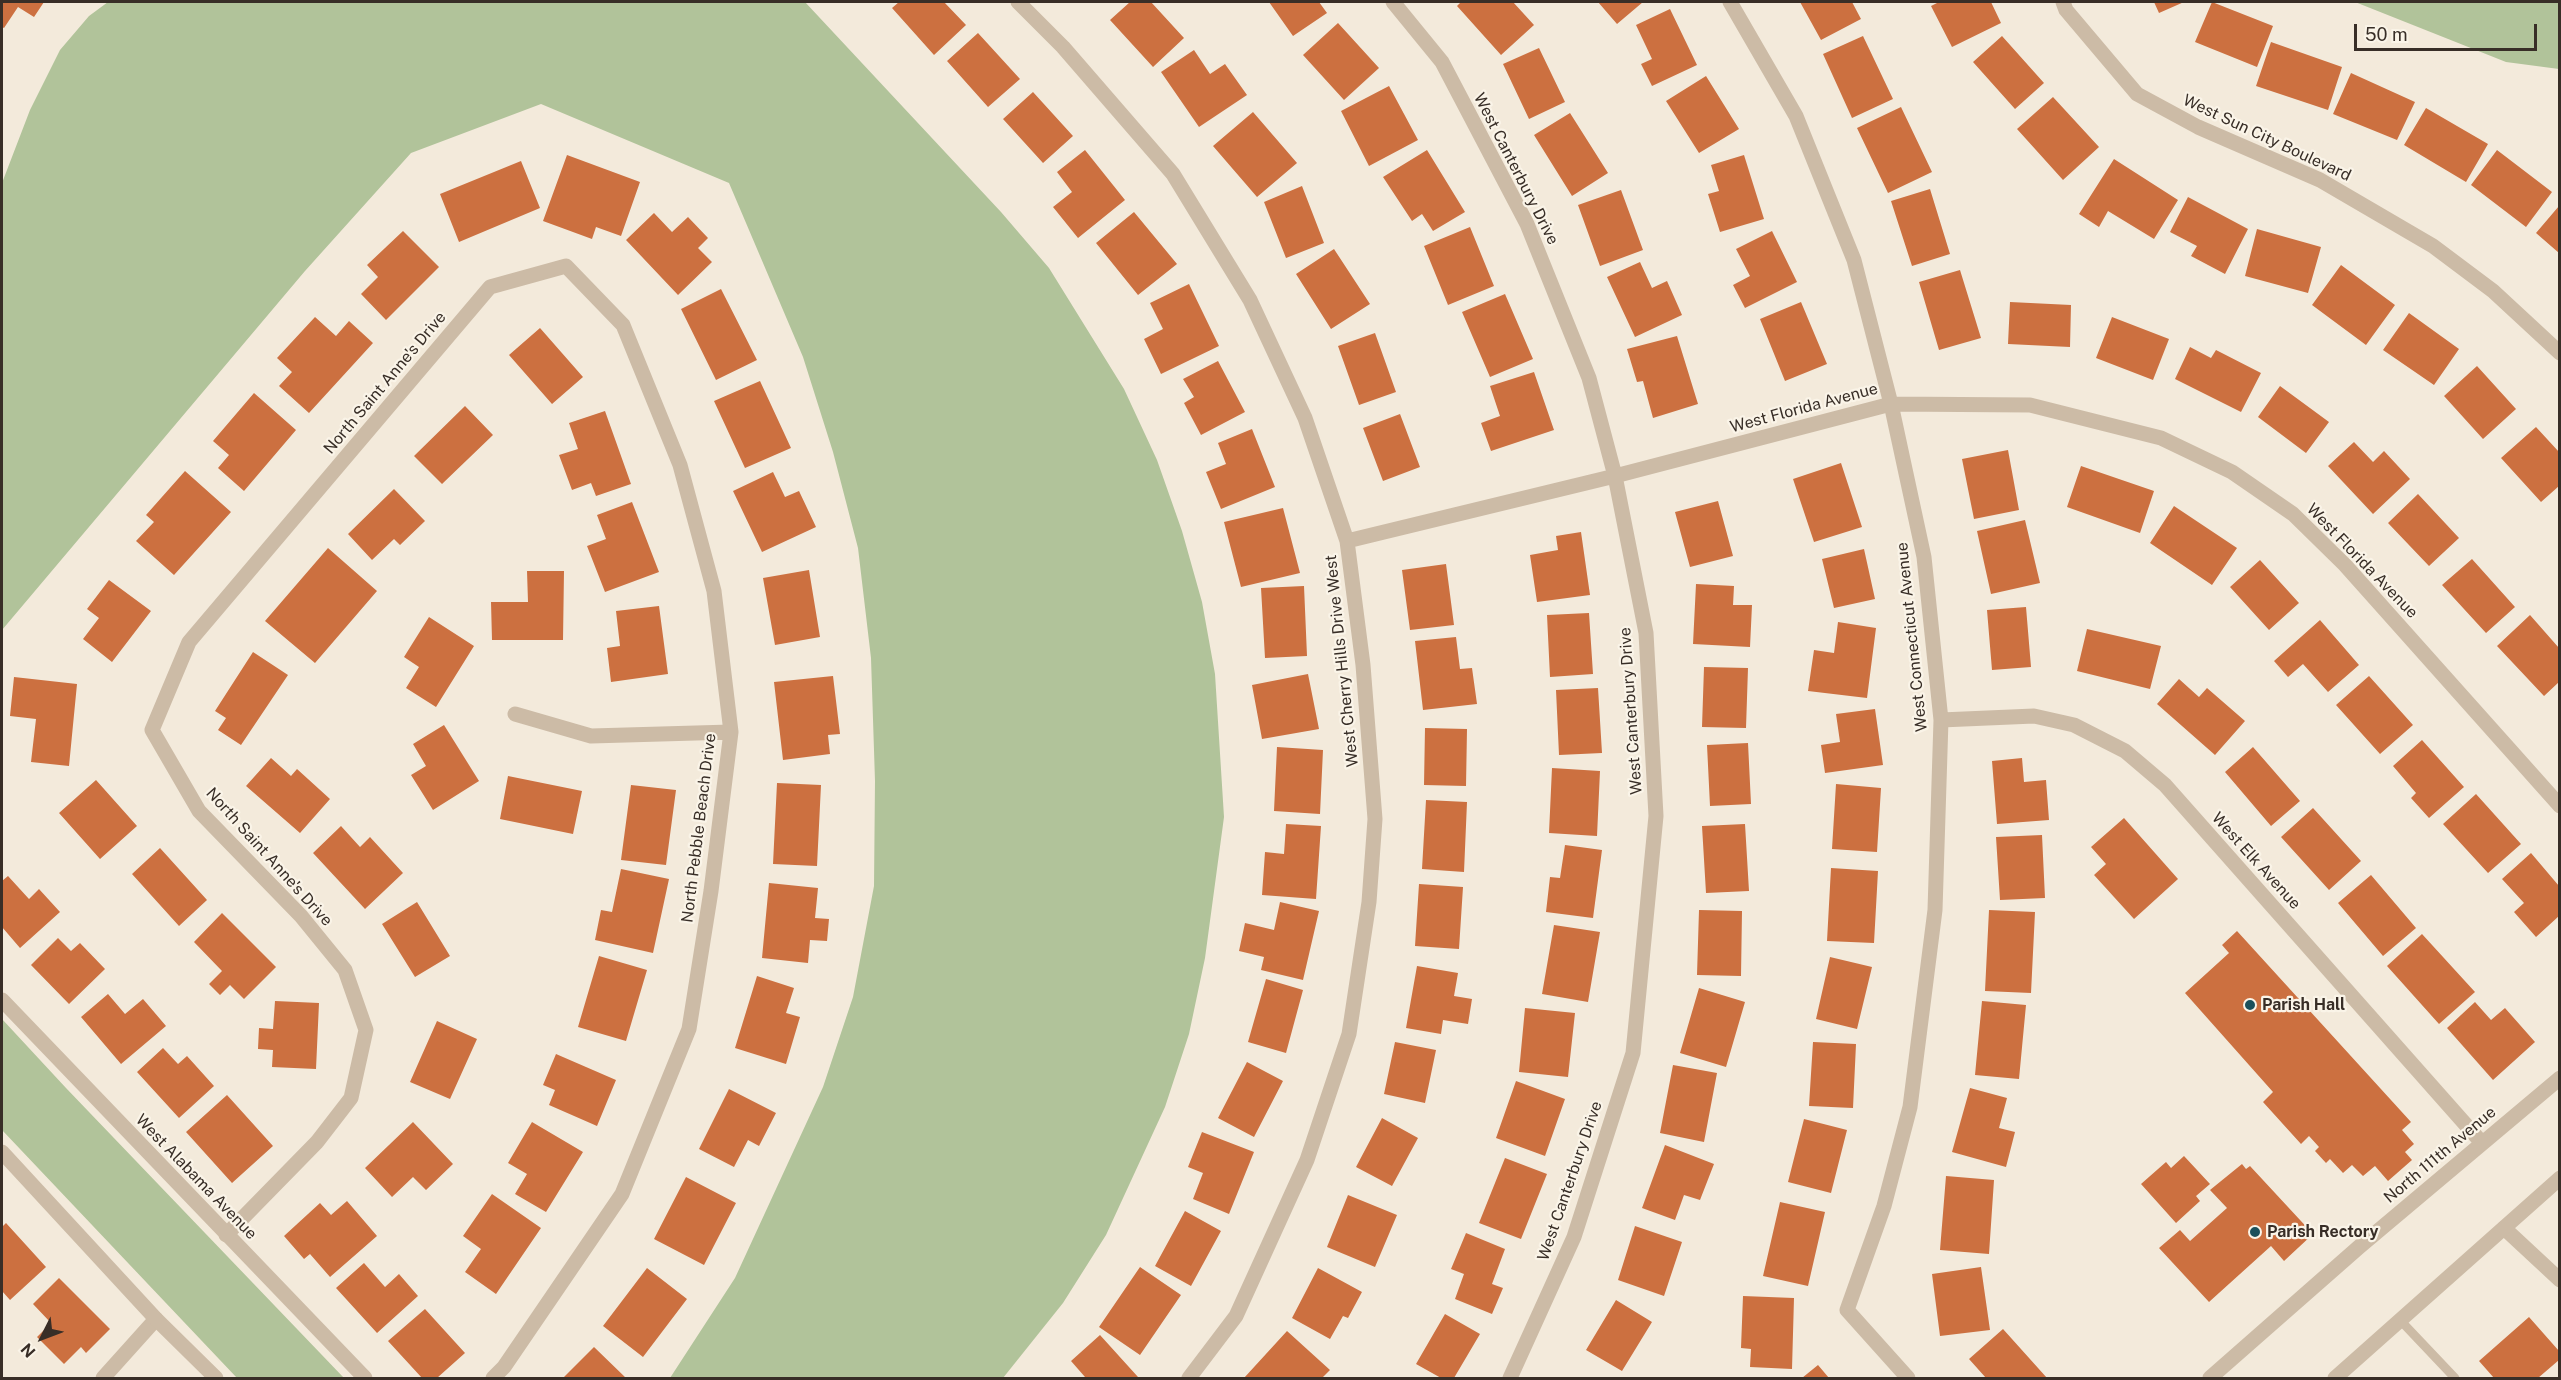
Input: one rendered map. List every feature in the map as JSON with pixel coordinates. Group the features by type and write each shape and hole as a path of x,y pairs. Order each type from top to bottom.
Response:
{"street":[{"name":"West Cherry Hills Drive West","path":"1018,2 1063,46 1173,174 1251,300 1305,418 1347,541 1363,665 1375,819 1369,902 1349,1034 1306,1160 1236,1316 1189,1378"},
{"name":"West Canterbury Drive","path":"1393,2 1442,62 1527,224 1589,378 1615,476 1646,633 1656,816 1633,1053 1574,1237 1510,1378"},
{"name":"West Connecticut Avenue","path":"1730,2 1796,116 1854,260 1891,404 1924,558 1941,720 1935,910 1910,1107 1884,1206 1847,1310 1908,1378"},
{"name":"West Sun City Boulevard","path":"2063,2 2066,10 2137,94 2198,127 2320,180 2433,246 2493,291 2559,351"},
{"name":"North Pebble Beach Drive","path":"493,1378 504,1366 622,1194 689,1029 711,891 730,732 714,591 680,465 623,325 566,266"},
{"name":"North Saint Anne's Drive","path":"226,1235 317,1142 351,1098 366,1030 345,970 301,916 199,811 152,730 189,642 490,287 566,266"},
{"name":"West Florida Avenue","path":"1347,541 1615,476 1891,404 2030,405 2161,438 2232,472 2294,514 2345,565 2559,806"},
{"path":"515,714 591,736 730,732"},
{"name":"West Elk Avenue","path":"1941,720 2034,716 2074,725 2125,750 2165,785 2482,1143"},
{"name":"West Alabama Avenue","path":"2,1000 365,1378"},
{"name":"North 111th Avenue","path":"2210,1378 2359,1247 2559,1078"},
{"path":"2,1152 156,1318 216,1378"},
{"path":"2335,1378 2559,1178"},
{"path":"2504,1228 2559,1281"},
{"path":"103,1378 156,1318"}],"lane":[{"path":"2400,1320 2455,1378"}],"green space":[{"path":"108,2 805,2 1001,212 1049,268 1124,389 1157,460 1182,531 1202,602 1215,674 1224,817 1205,958 1189,1034 1165,1107 1106,1235 1063,1303 1003,1378 670,1378 735,1278 823,1087 853,997 874,886 875,781 871,658 858,548 833,452 803,357 729,183 541,104 411,153 305,271 2,630 2,183 30,110 60,50 89,16"},
{"path":"2355,2 2559,2 2559,69 2506,62"},
{"path":"2,1019 344,1378 237,1378 2,1130"}],"building":[{"path":"2,2 44,2 34,17 18,7 4,28 2,27"},
{"path":"899,2 944,2 966,25 934,55 892,8"},
{"path":"1130,2 1151,2 1184,38 1153,67 1110,20"},
{"path":"1269,2 1319,2 1327,13 1293,36"},
{"path":"1461,2 1513,2 1534,25 1501,55 1457,6"},
{"path":"1598,2 1643,2 1617,24"},
{"path":"1800,2 1852,2 1861,19 1821,40"},
{"path":"1939,2 1991,2 2001,23 1952,47 1931,6"},
{"path":"2154,2 2184,2 2159,13"},
{"path":"2212,2 2273,26 2257,67 2195,42"},
{"path":"1670,9 1697,65 1652,86 1641,64 1652,59 1636,25"},
{"path":"1338,23 1379,68 1344,100 1303,55"},
{"path":"978,33 1020,79 988,107 947,61"},
{"path":"1863,36 1893,99 1852,118 1823,54"},
{"path":"2002,36 2044,83 2015,109 1973,62"},
{"path":"2271,42 2342,67 2328,110 2256,86"},
{"path":"1539,48 1565,102 1529,119 1503,64"},
{"path":"1194,50 1210,74 1225,64 1247,95 1199,127 1161,72"},
{"path":"2351,73 2415,102 2397,140 2333,114"},
{"path":"1706,76 1739,129 1699,153 1666,101"},
{"path":"1389,86 1418,140 1369,166 1341,111"},
{"path":"1033,92 1073,136 1043,163 1003,119"},
{"path":"2053,97 2099,147 2063,180 2017,129"},
{"path":"1901,107 1932,172 1888,193 1857,128"},
{"path":"2426,108 2488,144 2466,182 2404,145"},
{"path":"1253,112 1297,163 1257,197 1213,146"},
{"path":"1570,113 1608,173 1572,196 1534,135"},
{"path":"1085,150 1125,200 1078,238 1053,207 1072,192 1057,172"},
{"path":"1427,150 1465,212 1433,231 1422,214 1412,221 1383,177"},
{"path":"2497,150 2552,192 2526,227 2471,185"},
{"path":"567,155 640,182 621,236 596,227 592,239 543,221"},
{"path":"1744,155 1764,219 1720,232 1708,194 1719,191 1711,165"},
{"path":"2114,159 2178,200 2154,239 2108,211 2099,227 2079,214"},
{"path":"521,161 540,208 459,242 440,194"},
{"path":"1302,186 1324,243 1286,258 1264,202"},
{"path":"1930,189 1950,254 1912,266 1891,201"},
{"path":"1621,190 1643,250 1600,266 1578,205"},
{"path":"2188,197 2248,229 2225,274 2191,256 2197,246 2170,232"},
{"path":"2559,206 2559,253 2536,233"},
{"path":"1134,212 1177,264 1138,295 1096,243"},
{"path":"654,213 672,232 688,217 708,238 698,248 712,262 678,295 626,240"},
{"path":"1470,227 1494,286 1448,305 1424,246"},
{"path":"2257,229 2321,247 2308,293 2245,276"},
{"path":"403,231 439,267 386,320 361,294 378,277 367,265"},
{"path":"1772,231 1797,282 1745,308 1733,285 1750,276 1736,249"},
{"path":"1334,249 1370,304 1331,329 1296,274"},
{"path":"1640,262 1652,288 1667,281 1682,315 1635,337 1607,277"},
{"path":"2341,265 2395,305 2366,345 2312,305"},
{"path":"1960,270 1981,338 1939,350 1919,282"},
{"path":"1189,284 1219,346 1161,374 1144,339 1163,329 1150,303"},
{"path":"721,289 757,360 716,380 681,309"},
{"path":"1505,294 1533,359 1490,377 1462,312"},
{"path":"1801,302 1827,364 1785,381 1760,319"},
{"path":"2010,302 2071,305 2070,347 2008,344"},
{"path":"2409,313 2459,349 2434,385 2383,350"},
{"path":"315,317 336,336 349,321 373,343 309,413 279,386 292,372 277,358"},
{"path":"2112,317 2169,339 2153,380 2096,358"},
{"path":"540,328 583,377 552,404 509,355"},
{"path":"1375,333 1396,392 1359,405 1338,346"},
{"path":"1677,336 1698,404 1653,418 1643,381 1637,382 1627,349"},
{"path":"2190,347 2211,358 2216,350 2261,373 2241,412 2175,379"},
{"path":"1218,361 1245,412 1201,435 1184,403 1194,397 1183,379"},
{"path":"2477,366 2516,409 2483,439 2444,396"},
{"path":"1534,372 1554,430 1491,451 1481,423 1500,416 1490,386"},
{"path":"760,381 791,448 745,468 714,401"},
{"path":"2280,386 2329,422 2306,453 2258,417"},
{"path":"254,393 296,430 244,491 218,468 229,455 213,441"},
{"path":"465,406 493,435 442,484 414,456"},
{"path":"605,411 631,484 596,496 591,483 572,490 559,455 578,449 569,423"},
{"path":"1400,414 1420,467 1383,481 1363,428"},
{"path":"2536,427 2559,452 2559,486 2541,502 2501,458"},
{"path":"1252,429 1275,487 1221,509 1206,472 1226,464 1218,443"},
{"path":"2354,442 2373,462 2384,451 2410,479 2373,514 2328,466"},
{"path":"2008,450 2019,510 1974,519 1962,459"},
{"path":"1841,463 1862,527 1814,542 1793,479"},
{"path":"2081,466 2154,491 2140,533 2067,507"},
{"path":"185,471 231,512 174,575 136,541 154,522 146,515"},
{"path":"773,472 785,497 799,491 816,527 762,552 733,491"},
{"path":"394,489 425,521 400,545 394,539 372,560 348,534"},
{"path":"2418,494 2459,538 2429,566 2388,523"},
{"path":"1718,501 1733,556 1690,567 1675,512"},
{"path":"632,502 659,572 605,592 587,546 606,539 597,515"},
{"path":"2174,506 2237,548 2212,585 2150,543"},
{"path":"1283,508 1300,573 1241,587 1224,522"},
{"path":"2025,520 2040,583 1991,594 1977,531"},
{"path":"1581,532 1590,595 1537,602 1530,555 1558,550 1556,536"},
{"path":"328,548 377,591 315,663 265,621"},
{"path":"1864,549 1875,599 1834,608 1822,559"},
{"path":"2472,559 2515,607 2486,633 2442,585"},
{"path":"2260,560 2299,603 2269,630 2230,587"},
{"path":"1446,564 1454,625 1410,630 1402,570"},
{"path":"809,570 820,637 775,645 763,578"},
{"path":"527,571 564,571 563,640 492,640 491,602 528,602"},
{"path":"109,580 151,611 112,662 83,639 99,618 87,609"},
{"path":"1696,584 1734,586 1733,605 1752,605 1750,647 1693,644"},
{"path":"1304,586 1307,656 1265,658 1261,588"},
{"path":"659,606 668,674 611,682 607,648 620,646 616,611"},
{"path":"2026,607 2031,667 1992,670 1987,610"},
{"path":"1589,613 1593,674 1550,677 1547,615"},
{"path":"2530,615 2559,648 2559,682 2544,696 2497,646"},
{"path":"429,617 474,646 436,707 406,688 419,667 404,657"},
{"path":"2320,620 2359,665 2328,692 2303,664 2288,677 2274,661"},
{"path":"1838,622 1876,628 1867,698 1808,691 1814,650 1834,653"},
{"path":"2087,629 2161,646 2150,689 2077,671"},
{"path":"1456,637 1460,669 1472,668 1477,704 1423,710 1415,641"},
{"path":"253,652 288,675 241,745 218,730 226,718 215,711"},
{"path":"1704,667 1748,668 1746,728 1702,727"},
{"path":"1308,674 1319,729 1262,739 1252,685"},
{"path":"833,676 840,734 828,735 830,754 783,760 774,682"},
{"path":"2369,676 2413,725 2380,754 2336,705"},
{"path":"14,677 77,684 69,766 31,762 36,719 10,716"},
{"path":"2179,679 2199,697 2207,688 2245,721 2215,755 2157,704"},
{"path":"1598,688 1602,753 1559,755 1556,690"},
{"path":"1875,709 1883,765 1825,773 1821,745 1840,742 1836,714"},
{"path":"444,725 479,781 433,810 411,775 426,766 413,744"},
{"path":"1425,728 1467,729 1466,786 1424,785"},
{"path":"2422,740 2464,787 2429,818 2411,798 2416,793 2393,766"},
{"path":"1748,743 1751,804 1710,806 1707,745"},
{"path":"1277,747 1323,750 1320,814 1274,811"},
{"path":"2253,747 2300,801 2271,826 2225,772"},
{"path":"271,758 291,776 297,769 330,799 300,833 246,786"},
{"path":"2022,758 2024,782 2046,780 2049,820 1997,824 1992,761"},
{"path":"1552,768 1600,771 1597,836 1549,833"},
{"path":"508,776 582,791 573,834 500,819"},
{"path":"96,780 137,826 100,859 59,813"},
{"path":"777,783 821,785 817,866 773,864"},
{"path":"1836,784 1881,788 1877,852 1832,849"},
{"path":"631,785 676,790 666,865 621,860"},
{"path":"2476,794 2521,844 2488,873 2443,824"},
{"path":"1426,800 1467,802 1464,872 1422,869"},
{"path":"2313,808 2361,861 2329,890 2281,837"},
{"path":"2124,818 2178,879 2134,919 2094,875 2106,864 2091,847"},
{"path":"1286,824 1321,826 1316,899 1262,895 1265,852 1284,854"},
{"path":"1745,824 1749,891 1706,893 1702,826"},
{"path":"341,826 360,847 370,837 403,873 365,909 313,853"},
{"path":"2042,835 2045,898 2000,900 1996,837"},
{"path":"1565,845 1602,850 1593,918 1546,912 1550,877 1560,878"},
{"path":"160,848 207,900 179,926 132,874"},
{"path":"2531,853 2559,886 2559,916 2536,937 2514,912 2524,903 2502,879"},
{"path":"1831,868 1878,871 1874,943 1827,941"},
{"path":"621,869 669,879 653,953 595,940 601,910 612,912"},
{"path":"2371,875 2416,928 2383,956 2338,903"},
{"path":"8,876 29,899 39,889 60,912 20,948 2,927 2,881"},
{"path":"769,883 818,888 815,918 829,919 827,941 810,940 808,963 762,958"},
{"path":"1419,884 1463,887 1459,949 1415,946"},
{"path":"417,902 450,956 415,977 382,924"},
{"path":"1280,902 1319,911 1303,980 1261,970 1264,957 1239,951 1245,923 1274,930"},
{"path":"1699,910 1742,911 1741,976 1697,975"},
{"path":"1989,910 2035,912 2031,993 1985,991"},
{"path":"222,913 276,967 244,999 230,985 220,995 209,984 222,971 194,942"},
{"path":"1554,925 1600,932 1588,1002 1542,994"},
{"path":"2237,931 2411,1122 2402,1130 2414,1144 2405,1152 2412,1160 2388,1181 2375,1166 2363,1176 2352,1165 2343,1173 2330,1159 2326,1163 2315,1151 2319,1147 2309,1136 2301,1144 2263,1102 2273,1092 2185,993 2229,953 2222,945"},
{"path":"2422,934 2475,992 2439,1024 2387,966"},
{"path":"58,938 71,951 80,943 105,969 69,1004 31,965"},
{"path":"599,956 647,970 626,1041 578,1027"},
{"path":"1830,957 1872,967 1857,1029 1816,1019"},
{"path":"1417,966 1458,973 1454,996 1472,999 1468,1024 1443,1020 1441,1034 1406,1028"},
{"path":"757,976 794,988 786,1013 800,1017 786,1064 735,1048"},
{"path":"1266,979 1303,990 1286,1053 1248,1042"},
{"path":"1699,988 1745,1002 1726,1067 1680,1053"},
{"path":"108,994 125,1014 143,999 166,1026 121,1064 81,1017"},
{"path":"275,1001 319,1003 316,1069 272,1067 273,1050 258,1049 259,1028 273,1029"},
{"path":"1982,1001 2026,1005 2019,1079 1975,1075"},
{"path":"2475,1002 2491,1020 2505,1008 2535,1042 2493,1080 2447,1028"},
{"path":"1525,1008 1575,1013 1568,1077 1519,1072"},
{"path":"437,1021 477,1039 450,1099 410,1082"},
{"path":"1395,1042 1436,1050 1425,1103 1384,1094"},
{"path":"1813,1042 1856,1044 1853,1108 1809,1106"},
{"path":"163,1048 178,1064 187,1056 214,1086 179,1118 137,1072"},
{"path":"556,1054 616,1080 597,1126 549,1105 555,1090 543,1085"},
{"path":"1247,1062 1283,1081 1254,1137 1218,1118"},
{"path":"1673,1065 1717,1073 1704,1142 1660,1133"},
{"path":"1516,1081 1565,1099 1545,1156 1496,1138"},
{"path":"1970,1088 2007,1098 1999,1128 2015,1132 2006,1167 1952,1152"},
{"path":"729,1089 776,1113 759,1146 748,1140 734,1167 699,1149"},
{"path":"227,1095 273,1146 232,1183 186,1132"},
{"path":"1382,1118 1418,1138 1392,1186 1356,1167"},
{"path":"1804,1119 1847,1130 1831,1193 1788,1182"},
{"path":"413,1122 453,1164 426,1190 413,1177 392,1197 365,1168"},
{"path":"532,1122 583,1152 546,1212 515,1194 527,1174 508,1163"},
{"path":"1202,1132 1254,1152 1229,1214 1193,1199 1203,1173 1188,1167"},
{"path":"1665,1145 1714,1164 1700,1200 1684,1195 1675,1220 1642,1208"},
{"path":"2184,1156 2210,1184 2196,1196 2200,1201 2176,1223 2141,1184 2166,1162 2171,1168"},
{"path":"1505,1158 1547,1174 1521,1239 1479,1223"},
{"name":"Parish Rectory","path":"2242,1164 2246,1169 2250,1166 2313,1234 2284,1261 2271,1246 2209,1302 2159,1248 2180,1230 2190,1241 2227,1208 2210,1190"},
{"path":"1946,1176 1994,1180 1989,1254 1940,1250"},
{"path":"686,1177 736,1203 704,1265 654,1239"},
{"path":"492,1194 541,1228 496,1294 465,1272 481,1249 463,1236"},
{"path":"1348,1195 1397,1215 1375,1267 1327,1247"},
{"path":"347,1201 377,1236 330,1277 310,1254 304,1259 284,1236 320,1203 331,1215"},
{"path":"1780,1202 1825,1212 1808,1286 1763,1276"},
{"path":"1185,1211 1221,1231 1191,1286 1155,1266"},
{"path":"6,1223 46,1267 10,1300 2,1291 2,1227"},
{"path":"1635,1226 1682,1242 1664,1296 1618,1280"},
{"path":"1466,1233 1505,1249 1492,1284 1503,1288 1492,1314 1455,1299 1464,1274 1451,1269"},
{"path":"364,1263 385,1287 399,1274 418,1296 377,1333 336,1288"},
{"path":"1140,1267 1181,1295 1140,1355 1099,1327"},
{"path":"1981,1267 1990,1330 1940,1336 1932,1274"},
{"path":"647,1268 687,1299 643,1357 603,1326"},
{"path":"1318,1268 1362,1292 1348,1318 1343,1316 1330,1339 1292,1318"},
{"path":"59,1278 110,1329 86,1353 81,1347 64,1364 37,1337 51,1323 33,1304"},
{"path":"1743,1296 1794,1298 1792,1369 1750,1367 1751,1349 1741,1348"},
{"path":"1616,1300 1652,1322 1622,1371 1586,1350"},
{"path":"425,1309 465,1353 437,1378 422,1378 388,1341"},
{"path":"1445,1314 1480,1334 1454,1378 1441,1378 1416,1364"},
{"path":"2529,1317 2559,1351 2559,1360 2538,1378 2494,1378 2479,1361"},
{"path":"2003,1329 2047,1378 1986,1378 1969,1359"},
{"path":"1287,1331 1330,1370 1322,1378 1244,1378"},
{"path":"1100,1335 1137,1378 1083,1378 1085,1377 1071,1361"},
{"path":"594,1347 626,1378 563,1378"},
{"path":"1818,1365 1829,1378 1802,1378"}],"place":[{"name":"Parish Hall","path":"2250,1005"},
{"name":"Parish Rectory","path":"2255,1232"}]}
